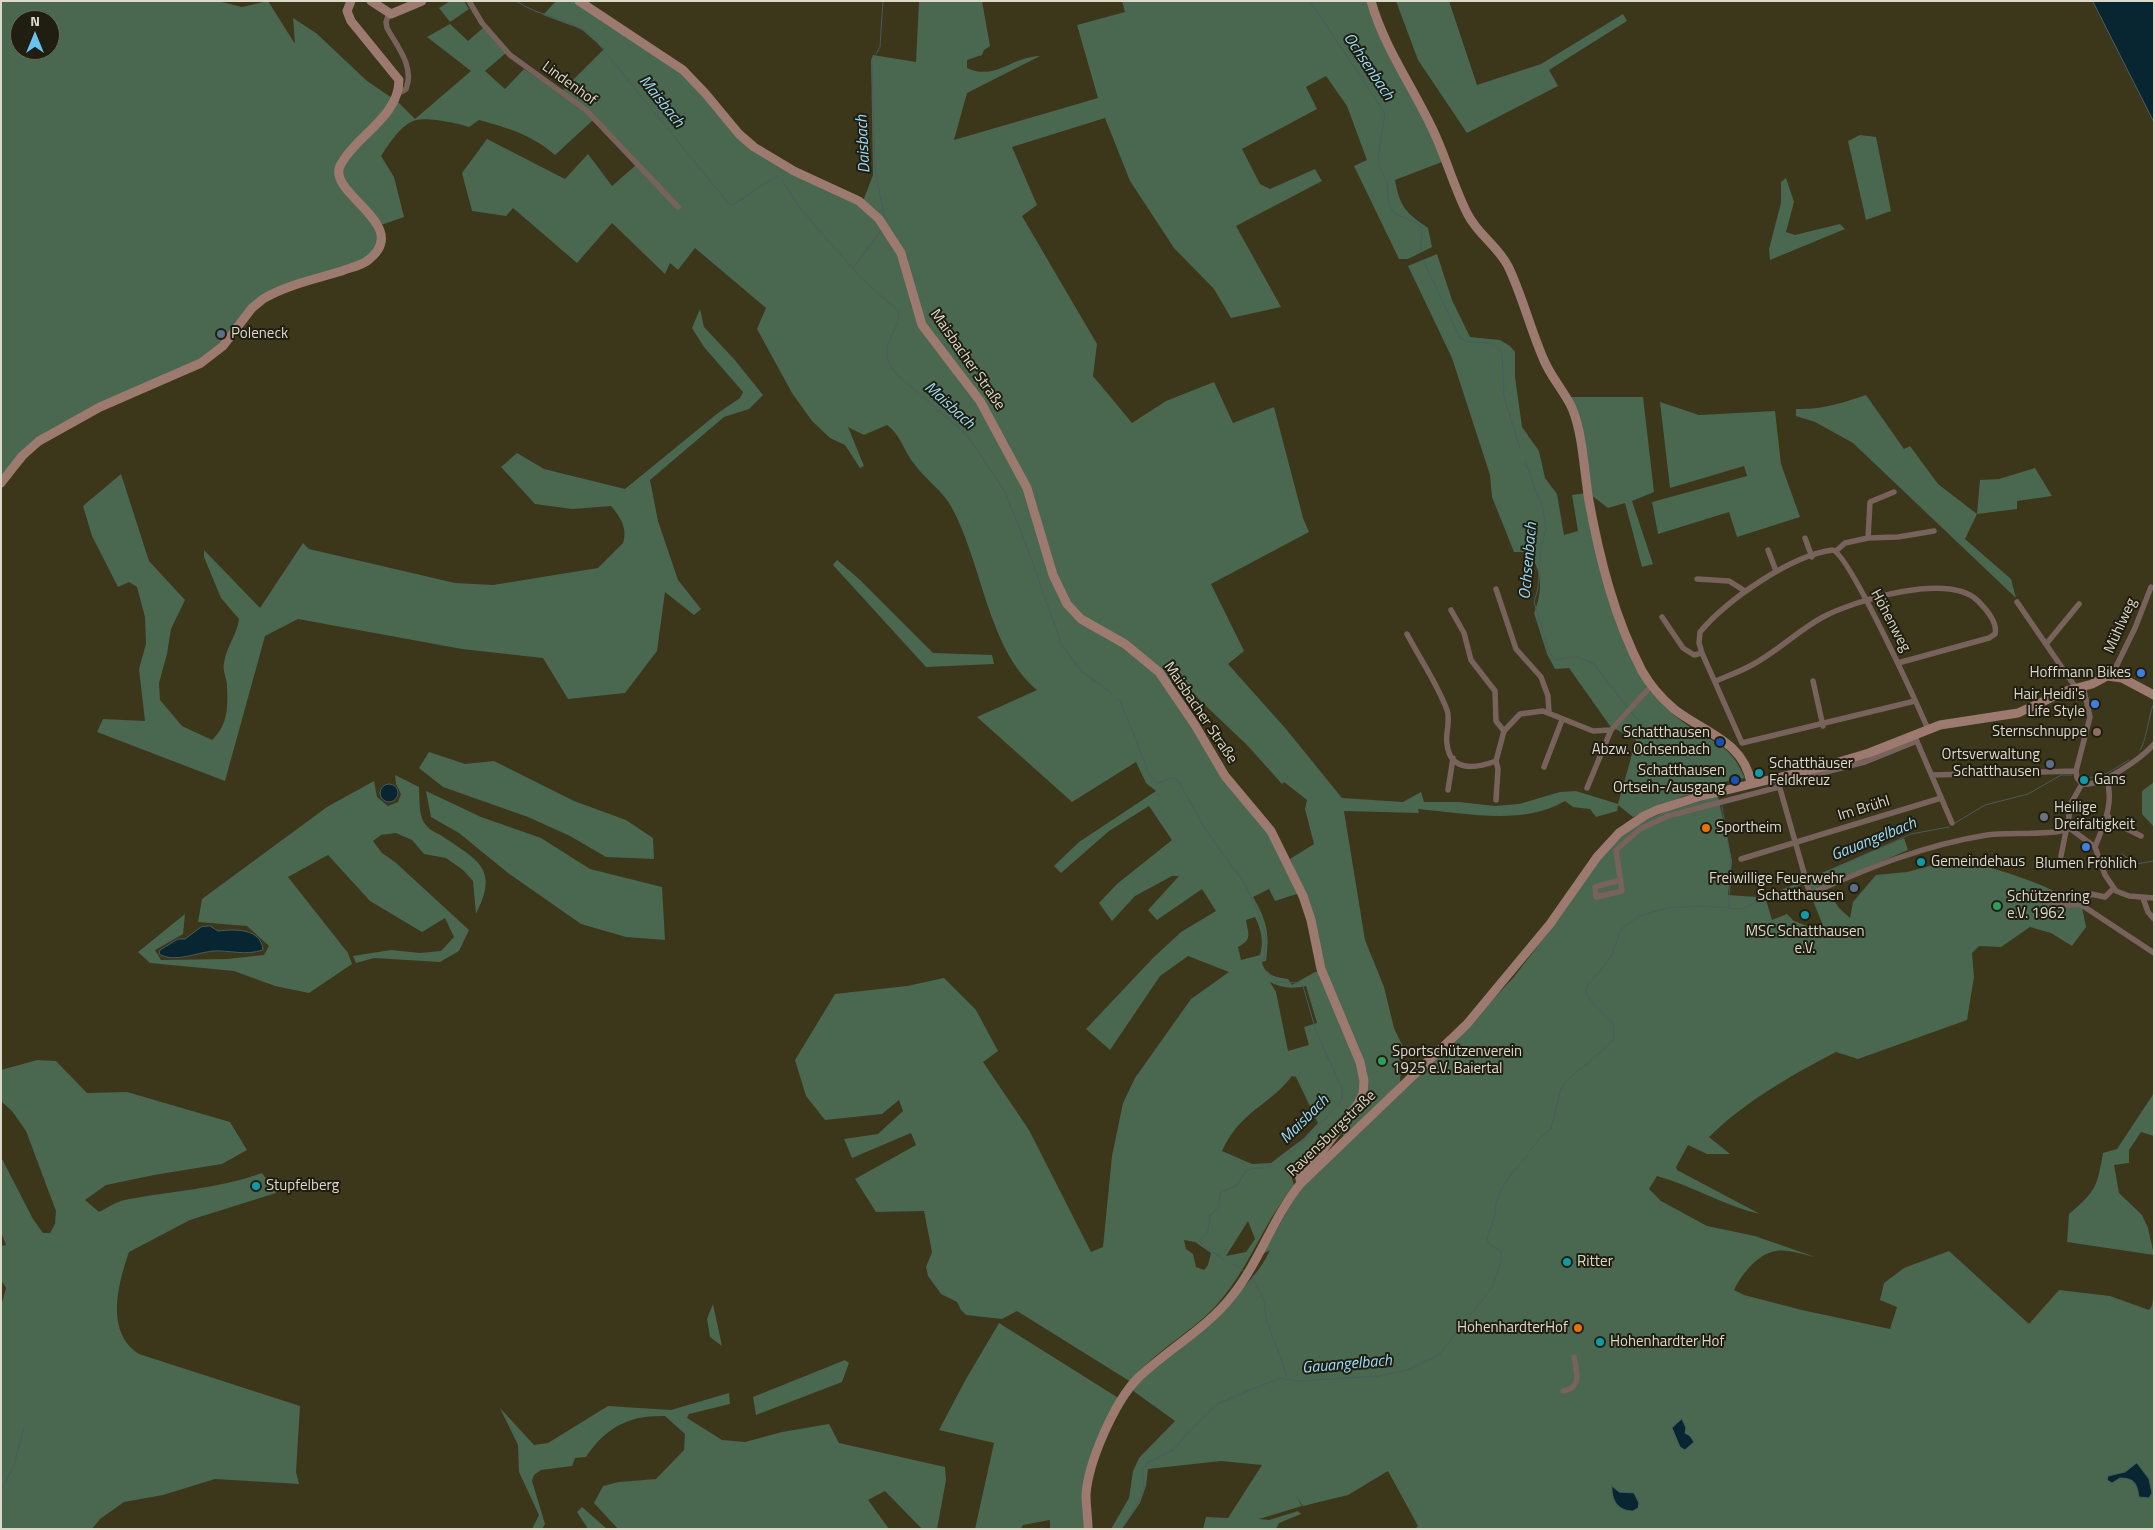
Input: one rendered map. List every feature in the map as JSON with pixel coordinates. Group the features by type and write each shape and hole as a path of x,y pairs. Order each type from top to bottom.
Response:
{"street":[{"path":"351,1 347,9 348,17 397,76 396,96"},
{"path":"371,1 389,13 397,13 422,1"},
{"name":"Lindenhof","path":"469,1 482,23 505,51 588,112 678,207"},
{"name":"Maisbacher Straße","path":"579,1 683,70 739,134 754,147 794,170 868,207 887,229 901,253 922,325 980,401 1002,438 1031,495 1052,570 1066,604 1086,622 1125,644 1163,677 1228,780 1268,826 1293,871 1308,910 1322,969 1360,1062 1365,1085 1358,1104 1322,1151 1299,1176 1301,1183"},
{"path":"1371,1 1391,53 1431,125 1468,215 1483,236 1496,248 1508,266 1543,359 1553,381 1571,407 1606,581 1624,633 1651,686 1673,708 1739,747 1915,701"},
{"path":"1,482 22,456 39,441 100,407 201,363 223,346 252,308 263,299 366,262 378,247 380,232 377,223 339,178 339,169 347,156 372,129 396,96 406,89 408,69 405,59 387,28 386,22 389,13"},
{"path":"1868,538 1870,502 1894,492"},
{"path":"1778,783 1751,783 1748,769 1716,681 1702,653 1699,643 1700,632 1745,591 1776,571 1828,551 1836,551 1845,543 1868,538 1898,537 1934,531"},
{"path":"1805,538 1812,557"},
{"path":"1768,550 1776,571"},
{"name":"Höhenweg","path":"1836,551 1841,555 1898,663 1928,730"},
{"path":"1697,579 1729,581 1745,591"},
{"name":"Mühlweg","path":"2112,676 2135,628 2151,587"},
{"path":"1716,681 1751,666 1822,618 1848,606 1916,591 1951,589 1976,599 1996,625 1996,634 1989,638 1898,663"},
{"path":"1496,590 1516,649 1541,677 1548,696 1549,713"},
{"path":"2017,602 2080,687 2090,717 2076,771 2082,784"},
{"path":"2047,643 2079,604"},
{"path":"1452,610 1464,634 1471,660 1495,691 1496,721 1504,731"},
{"path":"1662,617 1683,648 1694,655 1702,653"},
{"path":"1407,634 1440,693 1448,713 1447,744 1453,758 1448,790"},
{"path":"1620,880 1595,887 1596,897 1622,891 1616,850 1640,830 1668,816 1778,783 1916,738 1928,730 1950,722 2018,713 2066,691 2112,676 2154,695"},
{"path":"1813,681 1823,726"},
{"path":"1587,788 1611,730 1651,686"},
{"path":"1496,800 1498,769 1496,761 1504,731 1520,714 1532,711 1549,713 1562,720 1593,730 1611,730"},
{"path":"1544,767 1562,720"},
{"path":"1916,738 1952,823"},
{"path":"2082,784 2092,784 2106,778 2143,755 2154,744"},
{"path":"1453,758 1466,766 1478,767 1496,761"},
{"path":"1932,775 2076,771"},
{"path":"2095,847 2107,815 2111,793 2106,778"},
{"name":"Ravensburgstraße","path":"1088,1529 1086,1495 1093,1463 1102,1437 1115,1412 1139,1377 1198,1328 1232,1296 1254,1262 1284,1205 1301,1183 1468,1024 1550,924 1607,845 1627,828 1657,810 1751,783"},
{"path":"1778,783 1810,894 1874,865 1958,839 1998,833 2068,830 2095,847 2105,875 2113,888 2120,893 2143,898 2154,898"},
{"path":"2061,856 2068,830 2070,805 2082,784"},
{"name":"Im Brühl","path":"1742,859 1941,798"},
{"path":"2107,815 2113,822 2140,836"},
{"path":"2080,904 2088,895 2106,897 2113,888"},
{"path":"2024,896 2056,905 2080,904 2153,951"},
{"path":"2143,898 2148,912 2154,919"},
{"path":"1563,1391 1572,1389 1575,1385 1577,1374 1574,1357"}],"green space":[{"path":"1,1 218,1 242,7 268,1 295,44 293,18 316,33 367,81 398,102 415,119 471,71 427,37 450,24 468,41 484,27 506,53 485,71 505,89 524,69 560,93 604,49 581,29 543,15 556,1 576,1 607,23 673,64 754,150 858,203 877,221 899,250 913,305 925,336 973,394 1001,439 1021,480 1030,500 1057,589 1064,604 1072,614 1092,629 1137,653 1161,678 1226,781 1265,825 1292,874 1300,893 1275,901 1269,889 1253,897 1262,913 1267,935 1266,961 1262,962 1263,967 1272,975 1288,979 1292,985 1315,972 1320,972 1362,1074 1367,1072 1324,966 1306,898 1290,859 1314,844 1305,809 1307,800 1284,782 1282,784 1247,745 1185,686 1170,681 1126,641 1084,619 1072,608 1062,592 1032,491 1008,443 961,371 927,327 915,298 907,257 893,233 863,201 873,175 871,60 873,55 916,62 919,1 982,1 990,46 984,50 982,55 967,60 967,68 986,72 1030,57 1040,56 967,93 954,140 1098,98 1077,25 1125,12 1122,1 1369,1 1391,60 1427,122 1442,162 1395,180 1399,197 1405,208 1414,218 1428,228 1432,247 1408,259 1399,259 1354,166 1367,160 1347,106 1326,76 1306,87 1317,109 1242,149 1260,184 1270,189 1315,169 1322,181 1236,226 1281,307 1231,318 1214,289 1174,248 1130,181 1105,118 1012,147 1037,205 1022,216 1097,344 1093,376 1132,423 1166,401 1214,382 1233,423 1274,407 1303,518 1309,532 1211,584 1244,651 1228,664 1286,729 1342,798 1403,802 1421,792 1424,802 1459,802 1495,806 1519,804 1560,792 1576,791 1618,804 1636,740 1610,726 1569,668 1555,669 1547,654 1534,613 1540,589 1539,573 1527,552 1514,552 1492,497 1490,475 1452,358 1408,266 1437,254 1452,300 1470,337 1500,340 1510,346 1515,352 1515,377 1522,427 1539,451 1545,478 1557,494 1564,535 1578,531 1572,495 1586,493 1599,561 1610,601 1622,633 1647,685 1646,687 1678,718 1725,749 1732,756 1745,778 1724,782 1716,788 1684,796 1633,817 1618,805 1617,811 1596,817 1590,809 1573,807 1565,801 1549,809 1512,816 1474,815 1418,809 1419,813 1344,811 1365,940 1384,987 1394,1028 1403,1047 1400,1082 1342,1139 1346,1125 1362,1100 1355,1101 1355,1104 1310,1160 1294,1173 1292,1178 1294,1186 1274,1214 1240,1274 1219,1302 1198,1323 1151,1360 1131,1382 1017,1311 1002,1319 966,1315 957,1302 941,1294 928,1276 926,1267 932,1252 924,1211 876,1212 855,1179 916,1145 911,1133 852,1158 844,1139 878,1134 903,1111 899,1100 882,1114 825,1120 806,1096 795,1060 835,994 907,986 944,978 976,1010 998,1051 983,1062 1029,1130 1091,1252 1103,1247 1112,1156 1123,1103 1135,1078 1191,999 1229,972 1188,956 1160,976 1110,1050 1086,1029 1153,958 1181,932 1216,911 1202,889 1157,920 1148,910 1179,876 1172,876 1135,896 1112,921 1099,903 1117,884 1172,840 1149,806 1109,831 1061,873 1054,866 1079,842 1156,791 1146,783 1136,762 1072,802 977,717 1037,690 1021,673 1007,652 996,629 971,554 949,502 915,465 896,434 887,425 864,435 848,427 864,466 860,468 845,445 830,438 812,421 792,393 757,329 766,308 695,248 678,270 670,263 665,274 612,223 577,263 513,208 506,216 472,211 462,173 487,139 565,179 588,154 612,186 636,165 593,120 555,155 528,137 510,129 479,120 469,127 435,120 421,119 411,122 396,135 381,156 394,177 404,217 381,225 383,237 381,247 372,260 367,264 268,299 244,321 225,347 205,364 87,417 38,445 1,488","holes":["1255,917 1259,926 1262,945 1260,955 1241,960 1238,947 1248,939 1246,920","1270,982 1278,986 1306,986 1317,1023 1304,1027 1309,1045 1288,1051 1276,992","1292,1076 1296,1077 1318,1123 1304,1138 1271,1163 1252,1164 1222,1151 1229,1137 1246,1117 1274,1095","1248,1221 1255,1239 1246,1252 1226,1256","1184,1240 1195,1242 1211,1253 1208,1265 1204,1270 1196,1267 1193,1254 1186,1249"]},
{"path":"450,1 464,1 469,9 450,22 439,8"},
{"path":"1396,1 1449,1 1477,85 1541,64 1623,14 1627,21 1549,70 1558,86 1467,133 1418,60"},
{"path":"1860,135 1876,137 1891,211 1866,220 1848,141"},
{"path":"1786,178 1794,202 1786,232 1795,235 1840,224 1845,229 1770,260 1769,249 1781,203 1781,182"},
{"path":"700,309 704,327 734,359 763,395 749,409 724,417 650,480 658,521 678,580 701,609 694,615 665,592 657,651 625,693 568,699 543,658 462,649 298,619 265,636 225,781 97,732 103,719 145,721 139,669 146,644 145,617 137,587 129,582 118,587 92,536 83,506 121,474 149,561 185,600 171,629 167,654 159,683 160,700 182,726 212,740 221,728 226,715 225,657 239,619 221,598 204,557 204,550 260,608 303,543 309,549 455,583 493,585 598,568 623,543 624,528 611,506 572,509 535,504 501,467 517,453 544,469 625,489 718,413 740,398 743,392 704,347 692,328"},
{"path":"1866,395 1904,449 1910,446 1938,484 1977,514 1965,539 2011,579 2016,598 1853,443 1815,422 1796,416 1796,409 1823,407"},
{"path":"1569,397 1643,397 1654,492 1632,501 1653,564 1642,567 1625,503 1608,508 1591,495"},
{"path":"1660,402 1699,415 1775,411 1781,464 1800,517 1737,537 1729,512 1658,534 1652,502 1747,476 1744,466 1670,488"},
{"path":"2035,468 2052,496 2017,501 2017,509 1977,514 1980,480 1999,479"},
{"path":"837,560 859,579 933,653 992,655 994,664 926,667 833,565"},
{"path":"429,752 465,764 494,761 574,801 626,820 653,838 654,859 606,857 570,836 528,817 443,787 419,768"},
{"path":"395,775 419,787 421,812 427,827 474,859 485,875 486,886 476,914 473,881 463,870 446,858 424,854 412,840 396,833 381,835 373,841 382,853 395,862 469,930 459,951 440,962 374,958 356,963 353,956 391,950 420,953 441,951 454,937 445,918 422,932 370,901 328,855 288,877 348,953 352,964 309,993 275,986 234,971 150,963 138,952 185,914 183,934 155,950 161,960 227,959 264,955 269,946 247,926 198,922 202,899 327,807 374,781 377,797 388,806 398,802 401,794 396,784"},
{"path":"2154,782 2154,827 2142,814 2142,791"},
{"path":"426,791 481,817 541,838 590,869 662,887 665,940 626,937 581,924 508,873 459,833 431,817"},
{"path":"1718,796 1732,861 1728,895 1757,897 1779,891 1904,838 1908,850 1817,889 1807,891 1803,884 1766,900 1772,920 1787,914 1794,921 1818,930 1822,923 1813,901 1829,893 1839,908 1850,918 1853,902 1876,875 1907,872 1963,857 2015,875 2068,898 2082,907 2086,927 2072,946 2051,933 2030,927 2001,947 1979,946 1972,953 1974,977 1967,1020 1858,1059 1836,1052 1802,1070 1753,1101 1709,1137 1730,1154 1707,1154 1688,1145 1676,1167 1677,1170 1760,1214 1657,1176 1649,1189 1661,1201 1707,1226 1755,1236 1815,1257 1786,1251 1769,1253 1756,1260 1734,1290 1744,1295 1802,1310 1890,1329 1897,1307 1880,1300 1884,1283 1904,1268 1949,1251 2029,1324 2059,1290 2110,1296 2149,1310 2152,1306 2154,1291 2154,1529 1415,1529 1418,1526 1388,1471 1348,1495 1303,1506 1296,1496 1302,1506 1259,1519 1269,1520 1298,1511 1301,1514 1279,1523 1276,1529 1203,1529 1206,1517 1228,1518 1262,1465 1221,1461 1148,1469 1146,1486 1140,1503 1122,1529 1111,1529 1129,1498 1133,1471 1139,1458 1175,1421 1132,1390 1248,1282 1270,1250 1263,1254 1300,1188 1435,1061 1513,978 1561,916 1600,858 1617,840 1641,822 1667,811"},
{"path":"37,1060 56,1061 87,1093 127,1092 230,1122 247,1150 222,1164 106,1185 85,1200 99,1212 124,1200 228,1183 262,1173 276,1193 190,1220 129,1252 118,1293 118,1320 128,1345 139,1354 300,1406 296,1472 299,1484 215,1479 163,1495 124,1502 100,1519 92,1529 1,1529 1,1306 6,1288 1,1280 1,1246 6,1245 1,1232 1,1157 33,1219 43,1233 50,1233 55,1224 56,1211 26,1131 12,1111 1,1101 1,1070"},
{"path":"2154,1093 2154,1136 2141,1132 2129,1150 2129,1163 2114,1165 2119,1193 2142,1215 2148,1228 2154,1255 2067,1242 2069,1214 2085,1200 2094,1188 2103,1153 2117,1149"},
{"path":"713,1304 722,1346 710,1337 707,1319"},
{"path":"999,1323 1120,1399 1111,1413 1082,1505 1084,1529 1050,1529 1050,1520 1023,1525 1021,1529 975,1529 994,1443 939,1430"},
{"path":"845,1360 849,1363 842,1382 756,1415 753,1397"},
{"path":"729,1393 730,1404 689,1414 687,1418 722,1440 745,1442 782,1432 829,1424 839,1443 945,1467 946,1480 937,1529 922,1529 885,1491 868,1500 889,1529 618,1529 594,1503 603,1486 619,1482 656,1479 684,1450 685,1434 665,1416 652,1416 629,1421 610,1431 586,1457 575,1458 572,1466 541,1470 534,1475 532,1481 545,1524 542,1529 532,1529 539,1515 519,1472 518,1445 500,1408 534,1445 548,1443 608,1406 671,1410"},
{"path":"582,1507 607,1529 588,1529 577,1512"}],"water":[{"path":"2093,1 2154,1 2154,122"},
{"path":"389,784 397,789 398,793 393,801 389,802 381,797 380,793 385,785"},
{"path":"210,926 218,931 239,930 252,934 258,937 263,950 243,953 213,951 178,958 165,957 159,954 160,950 178,939 185,939 201,927"},
{"path":"1682,1419 1686,1428 1685,1433 1694,1442 1685,1450 1680,1447 1672,1428"},
{"path":"2137,1463 2149,1479 2152,1493 2149,1498 2139,1497 2136,1485 2129,1479 2120,1478 2112,1483 2107,1480 2108,1476 2125,1472"},
{"path":"1612,1486 1619,1492 1634,1493 1639,1503 1638,1508 1633,1511 1623,1509 1616,1504"}],"waterway":[{"name":"Maisbach","path":"516,1 535,11 583,30 592,36 730,205 778,177"},
{"name":"Daisbach","path":"876,54 880,47 883,1"},
{"name":"Ochsenbach","path":"1310,1 1385,113 1378,157 1380,168 1387,183 1389,205 1395,214 1418,223 1422,231 1421,250"},
{"name":"Daisbach","path":"872,60 875,168 885,221"},
{"name":"Maisbach","path":"782,180 800,208 860,277 899,312 898,321 887,349 890,364 896,374 967,435 1005,492 1026,544 1061,643 1080,670 1112,693"},
{"name":"Daisbach","path":"853,268 882,229"},
{"name":"Ochsenbach","path":"1423,260 1460,338 1470,342 1492,343 1502,352 1504,397 1520,448"},
{"name":"Ochsenbach","path":"1525,462 1543,509 1546,530 1541,547 1538,588 1534,602 1550,654 1557,660 1575,656 1594,664 1627,707"},
{"name":"Maisbach","path":"1117,698 1121,703 1150,776 1157,783 1173,778 1178,780 1205,829 1243,881 1256,907 1266,935 1264,960"},
{"name":"Gauangelbach","path":"2140,750 2144,742 2153,705"},
{"name":"Ochsenbach","path":"1631,712 1660,743 1678,751 1712,776 1715,782"},
{"name":"Gauangelbach","path":"2081,775 2087,777 2100,776 2129,760"},
{"name":"Gauangelbach","path":"1955,823 1985,805 2028,794 2061,775 2072,775"},
{"name":"Ochsenbach","path":"1722,806 1731,861 1729,907"},
{"name":"Gauangelbach","path":"1810,879 1911,834 1949,827"},
{"path":"2122,854 2136,864 2154,861"},
{"name":"Gauangelbach","path":"1529,1152 1541,1137 1551,1129 1561,1089 1567,1080 1604,1049 1614,1038 1613,1023 1589,999 1586,991 1588,985 1611,957 1621,929 1639,916 1668,908 1702,906 1741,909 1801,884"},
{"name":"Maisbach","path":"1223,1259 1199,1241 1208,1231 1210,1215 1219,1207 1220,1193 1237,1185 1247,1170 1270,1166 1287,1155 1340,1103 1343,1091 1316,1031 1303,986 1299,983 1276,982 1267,971"},
{"name":"Gauangelbach","path":"1121,1529 1140,1499 1144,1487 1142,1470 1147,1463 1173,1450 1195,1425 1219,1403 1280,1378 1297,1381 1379,1376 1407,1370 1439,1355 1493,1286 1502,1259 1500,1250 1490,1244 1487,1237 1495,1217 1497,1199 1507,1181 1528,1154"},
{"name":"Maisbach","path":"1233,1264 1244,1271"},
{"name":"Maisbach","path":"1252,1276 1264,1301 1266,1319 1287,1376"},
{"path":"1,1491 14,1465 24,1427"}],"place":[{"name":"Poleneck","path":"221,334"},
{"name":"Hoffmann Bikes","path":"2141,673"},
{"name":"Hair Heidi's Life Style","path":"2095,704"},
{"name":"Sternschnuppe","path":"2097,732"},
{"name":"Schatthausen Abzw. Ochsenbach","path":"1720,742"},
{"name":"Ortsverwaltung Schatthausen","path":"2050,764"},
{"name":"Schatthäuser Feldkreuz","path":"1759,773"},
{"name":"Schatthausen Ortsein-/ausgang","path":"1735,780"},
{"name":"Gans","path":"2084,780"},
{"name":"Heilige Dreifaltigkeit","path":"2044,817"},
{"name":"Sportheim","path":"1706,828"},
{"name":"Blumen Fröhlich","path":"2086,847"},
{"name":"Gemeindehaus","path":"1921,862"},
{"name":"Freiwillige Feuerwehr Schatthausen","path":"1854,888"},
{"name":"Schützenring e.V. 1962","path":"1997,906"},
{"name":"MSC Schatthausen e.V.","path":"1805,915"},
{"name":"Sportschützenverein 1925 e.V. Baiertal","path":"1382,1061"},
{"name":"Stupfelberg","path":"256,1186"},
{"name":"Ritter","path":"1567,1262"},
{"name":"HohenhardterHof","path":"1578,1328"},
{"name":"Hohenhardter Hof","path":"1600,1342"}]}
